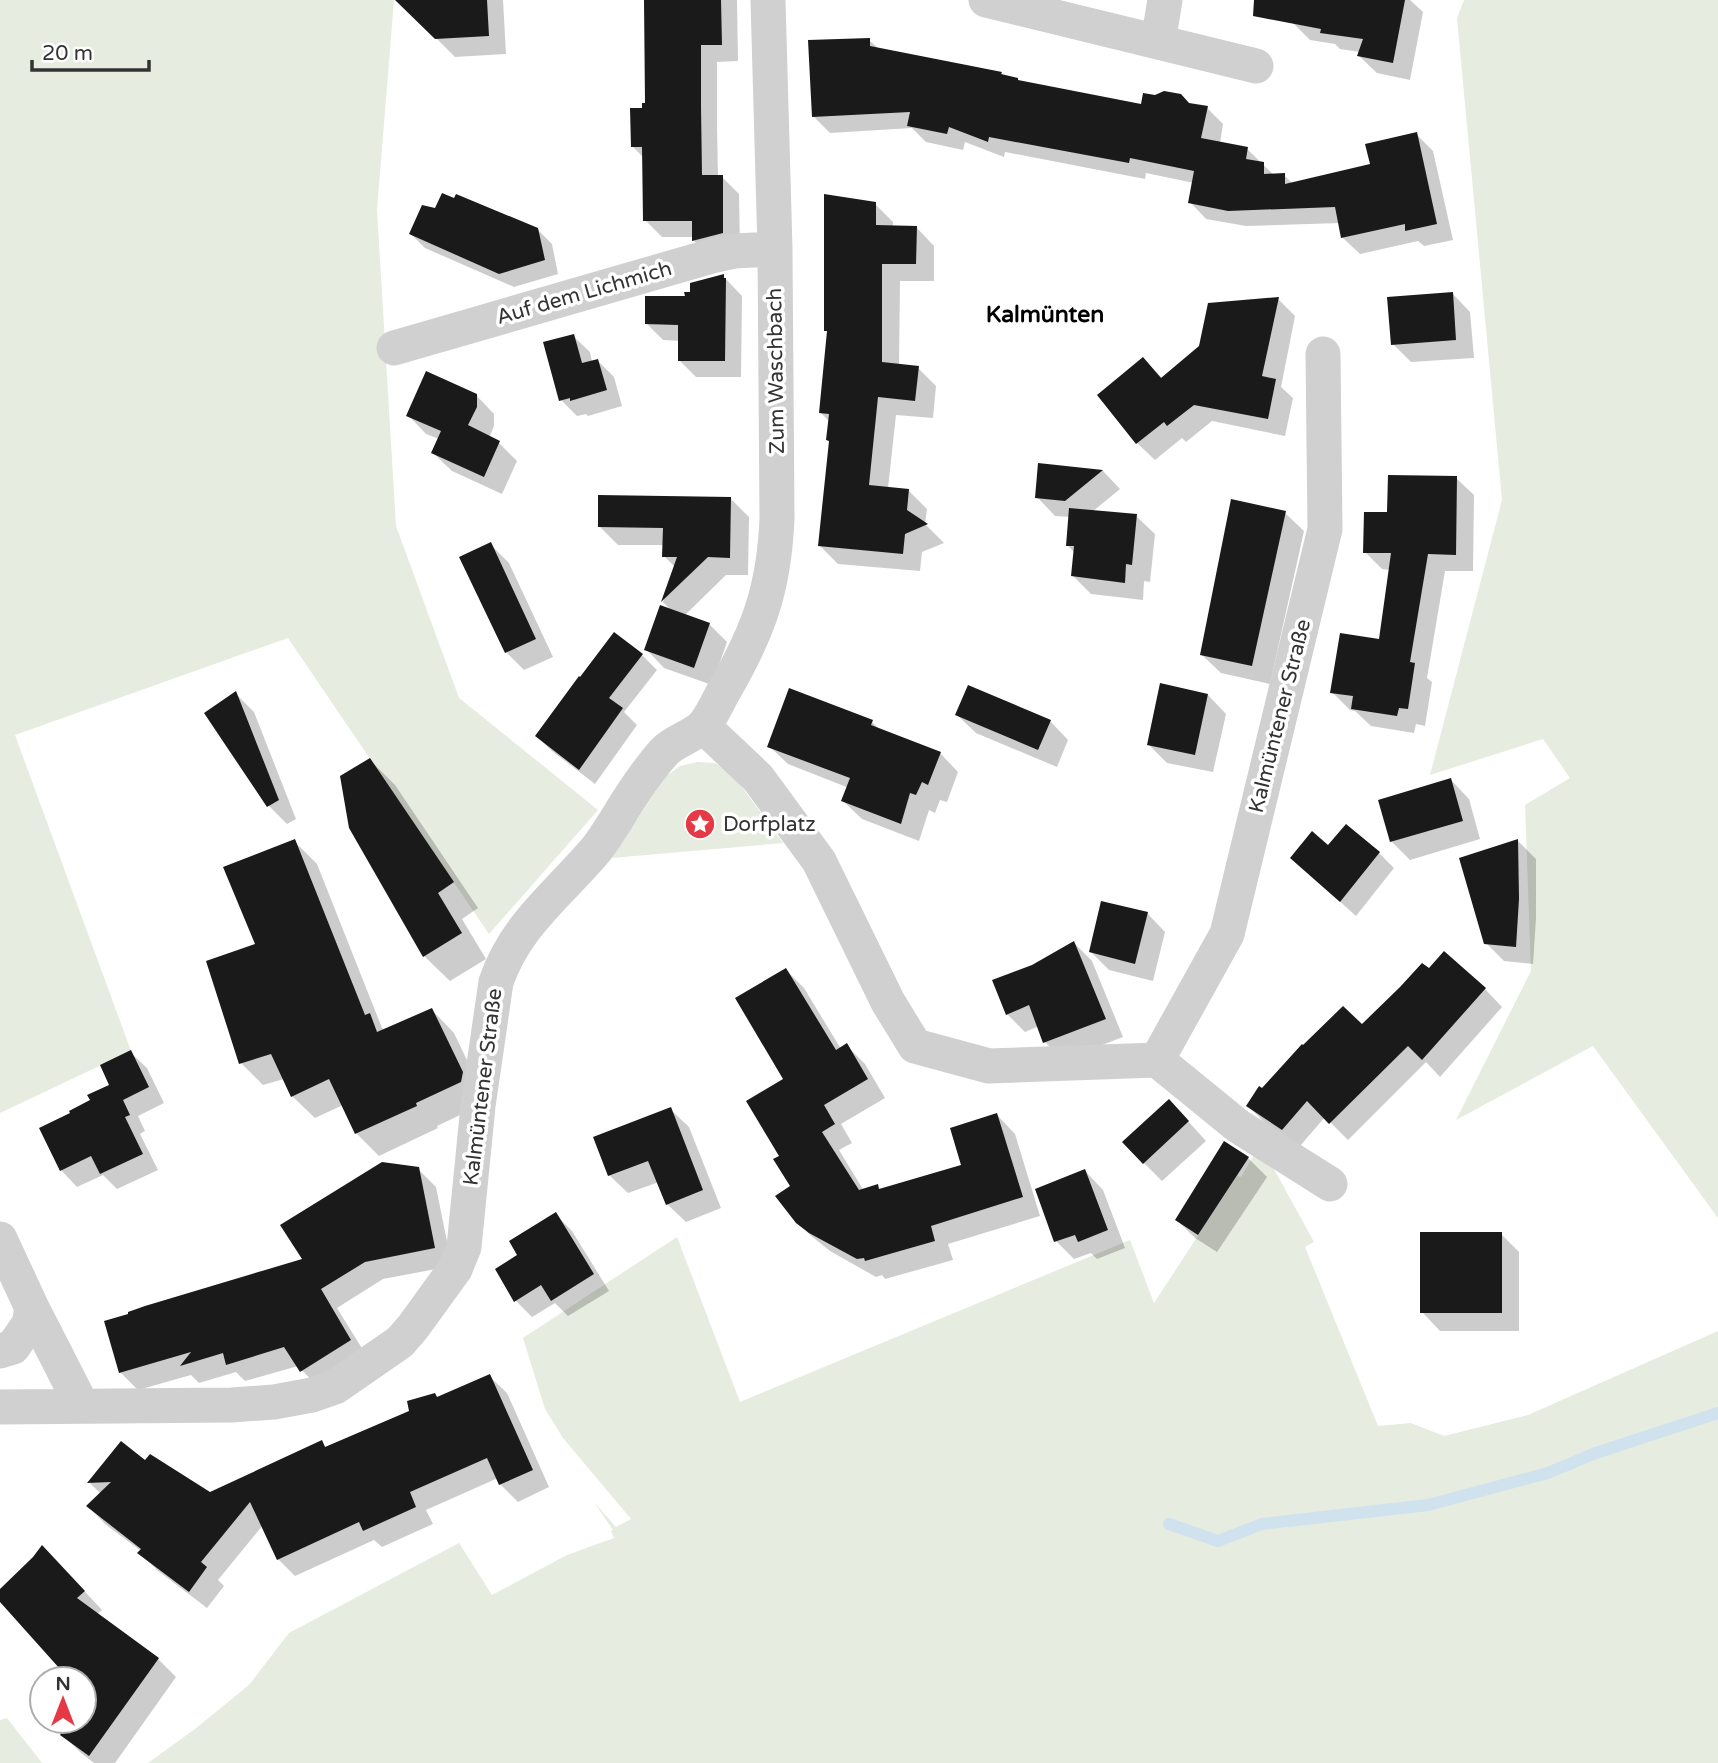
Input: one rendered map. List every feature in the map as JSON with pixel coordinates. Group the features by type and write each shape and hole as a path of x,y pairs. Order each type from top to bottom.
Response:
{"street":[{"name":"Zum Waschbach","path":"703,726 750,643 763,611 773,568 777,519 775,248 768,0"},
{"path":"986,0 1256,66"},
{"path":"1158,42 1165,0"},
{"name":"Auf dem Lichmich","path":"394,348 712,256 775,248"},
{"name":"Kalmüntener Straße","path":"1157,1060 1227,934 1325,528 1323,354"},
{"path":"703,726 758,778 820,861 888,1002 915,1046 989,1066 1157,1060 1238,1126 1330,1184"},
{"name":"Kalmüntener Straße","path":"0,1407 232,1405 296,1399 335,1387 400,1342 455,1269 464,1247 478,1106 496,982 502,964 536,914 594,852 665,751 703,726"},
{"path":"0,1239 82,1406"},
{"path":"0,1351 13,1347 29,1324 32,1308"}],"shaded area":[{"path":"0,0 394,0 377,210 396,526 459,698 598,810 489,934 288,638 15,735 131,1051 0,1113"},
{"path":"1464,0 1718,0 1718,1218 1593,1046 1456,1120 1531,971 1525,805 1570,778 1543,739 1430,775 1502,500 1457,18"},
{"path":"697,762 715,763 731,772 783,843 612,858 665,777 680,766"},
{"path":"1255,1153 1269,1160 1314,1242 1305,1247 1378,1426 1411,1423 1444,1436 1528,1415 1718,1331 1718,1763 148,1763 249,1685 289,1633 459,1543 492,1595 567,1555 614,1538 611,1531 613,1530 594,1502 616,1527 631,1519 563,1438 545,1409 523,1338 677,1237 740,1402 1130,1240 1154,1303"},
{"path":"7,1718 42,1763 0,1763 0,1720"}],"building":[{"path":"395,0 487,0 489,36 435,39"},
{"path":"644,0 721,0 722,45 701,45 701,107 702,175 723,175 723,233 692,241 692,221 643,221 642,147 631,147 630,108 642,108 642,103 645,103"},
{"path":"1254,0 1405,0 1393,63 1357,56 1363,39 1320,33 1321,29 1253,16"},
{"path":"870,38 870,46 1002,72 1001,74 1018,80 1141,104 1143,93 1155,95 1164,91 1181,94 1189,103 1208,106 1201,138 1248,147 1246,159 1264,162 1264,174 1285,173 1285,184 1370,164 1365,144 1417,132 1437,224 1405,231 1405,224 1341,238 1335,207 1228,211 1188,203 1194,171 1130,158 1129,163 989,137 988,142 949,127 947,134 907,126 910,112 812,117 808,40"},
{"path":"442,193 454,198 456,194 538,228 545,260 499,274 409,234 422,205 435,208"},
{"path":"824,194 876,202 876,225 917,226 916,264 882,264 882,362 919,366 915,401 878,397 869,485 909,489 907,510 928,524 905,534 903,554 818,546 829,441 826,440 829,414 819,413 827,331 824,331"},
{"path":"724,274 725,361 678,361 678,325 645,324 645,296 685,296 684,292 690,292 690,283"},
{"path":"1453,292 1456,340 1391,345 1387,297"},
{"path":"1279,297 1262,376 1276,379 1268,419 1194,405 1167,426 1164,422 1136,444 1097,395 1143,357 1161,378 1199,346 1208,303"},
{"path":"574,334 582,363 598,359 607,390 570,401 570,398 559,401 543,342"},
{"path":"426,371 477,394 477,407 468,425 500,441 484,477 431,453 441,431 406,416"},
{"path":"1038,463 1103,470 1065,501 1035,498"},
{"path":"1388,475 1457,476 1456,555 1428,554 1410,662 1415,663 1408,709 1399,708 1397,716 1351,709 1353,696 1330,693 1340,633 1379,639 1391,553 1363,553 1364,512 1387,512"},
{"path":"598,495 731,497 730,558 708,557 661,602 677,557 662,557 663,528 598,527"},
{"path":"1231,499 1286,511 1252,666 1200,655"},
{"path":"1069,508 1137,514 1132,565 1126,564 1125,583 1071,576 1074,546 1066,546"},
{"path":"491,542 536,639 505,653 459,557"},
{"path":"660,605 710,623 694,668 644,650"},
{"path":"614,632 643,654 609,698 623,708 579,770 535,736"},
{"path":"1160,683 1208,694 1195,755 1147,745"},
{"path":"968,685 1051,720 1038,750 955,715"},
{"path":"789,688 873,720 871,725 941,752 928,785 922,782 916,795 910,793 901,824 841,801 850,778 767,747"},
{"path":"236,691 279,800 267,807 204,713"},
{"path":"370,758 454,882 438,893 462,933 423,957 349,828 340,776"},
{"path":"1451,778 1463,821 1390,842 1378,800"},
{"path":"1346,824 1380,852 1340,902 1290,858 1312,831 1328,845"},
{"path":"295,839 365,1015 370,1013 377,1032 432,1008 463,1072 461,1082 416,1103 417,1106 355,1134 329,1079 291,1097 271,1054 239,1064 206,961 255,944 223,867"},
{"path":"1518,839 1519,899 1516,947 1484,944 1459,858"},
{"path":"1101,901 1148,912 1135,964 1089,952"},
{"path":"1074,941 1106,1019 1043,1043 1029,1005 1006,1015 992,980 1032,965"},
{"path":"1444,951 1486,988 1422,1060 1408,1046 1329,1124 1307,1101 1282,1130 1246,1106 1259,1086 1262,1088 1302,1044 1343,1006 1362,1024 1422,963 1429,968"},
{"path":"786,968 836,1050 847,1043 868,1079 824,1105 835,1124 822,1132 859,1190 878,1184 879,1189 961,1165 950,1128 997,1113 1023,1197 931,1226 935,1241 865,1261 864,1258 857,1259 809,1233 796,1223 775,1196 790,1186 773,1159 779,1156 746,1101 783,1079 735,998"},
{"path":"131,1050 149,1087 123,1100 130,1115 125,1117 143,1154 100,1174 91,1156 60,1171 39,1128 70,1113 69,1111 90,1100 87,1095 109,1085 100,1065"},
{"path":"1169,1099 1189,1121 1143,1164 1122,1142"},
{"path":"671,1107 703,1190 666,1205 648,1161 608,1176 593,1137"},
{"path":"1224,1141 1249,1157 1198,1235 1175,1220"},
{"path":"382,1162 419,1167 435,1248 365,1262 321,1289 351,1340 300,1372 284,1347 226,1365 223,1353 180,1366 191,1352 119,1373 104,1321 302,1259 280,1225"},
{"path":"1085,1169 1108,1230 1078,1242 1075,1235 1054,1242 1035,1189"},
{"path":"556,1212 594,1274 551,1301 541,1285 514,1302 495,1269 517,1255 509,1241"},
{"path":"1420,1232 1502,1232 1502,1313 1420,1313"},
{"path":"490,1374 533,1470 499,1485 487,1458 410,1492 416,1507 363,1531 359,1522 277,1560 250,1502 201,1562 207,1567 189,1592 137,1553 141,1549 86,1506 111,1482 87,1483 121,1441 145,1460 150,1454 210,1492 322,1440 325,1447 409,1411 407,1401 435,1393 437,1397"},
{"path":"42,1545 85,1591 77,1598 159,1658 89,1756 60,1735 98,1735 98,1665 56,1665 0,1602 0,1589"}],"waterway":[{"path":"1169,1524 1218,1541 1262,1524 1428,1505 1548,1473 1593,1454 1718,1413"}],"place":[{"name":"Dorfplatz","path":"700,824"}],"district":[{"name":"Kalmünten","path":"1045,315"}]}
